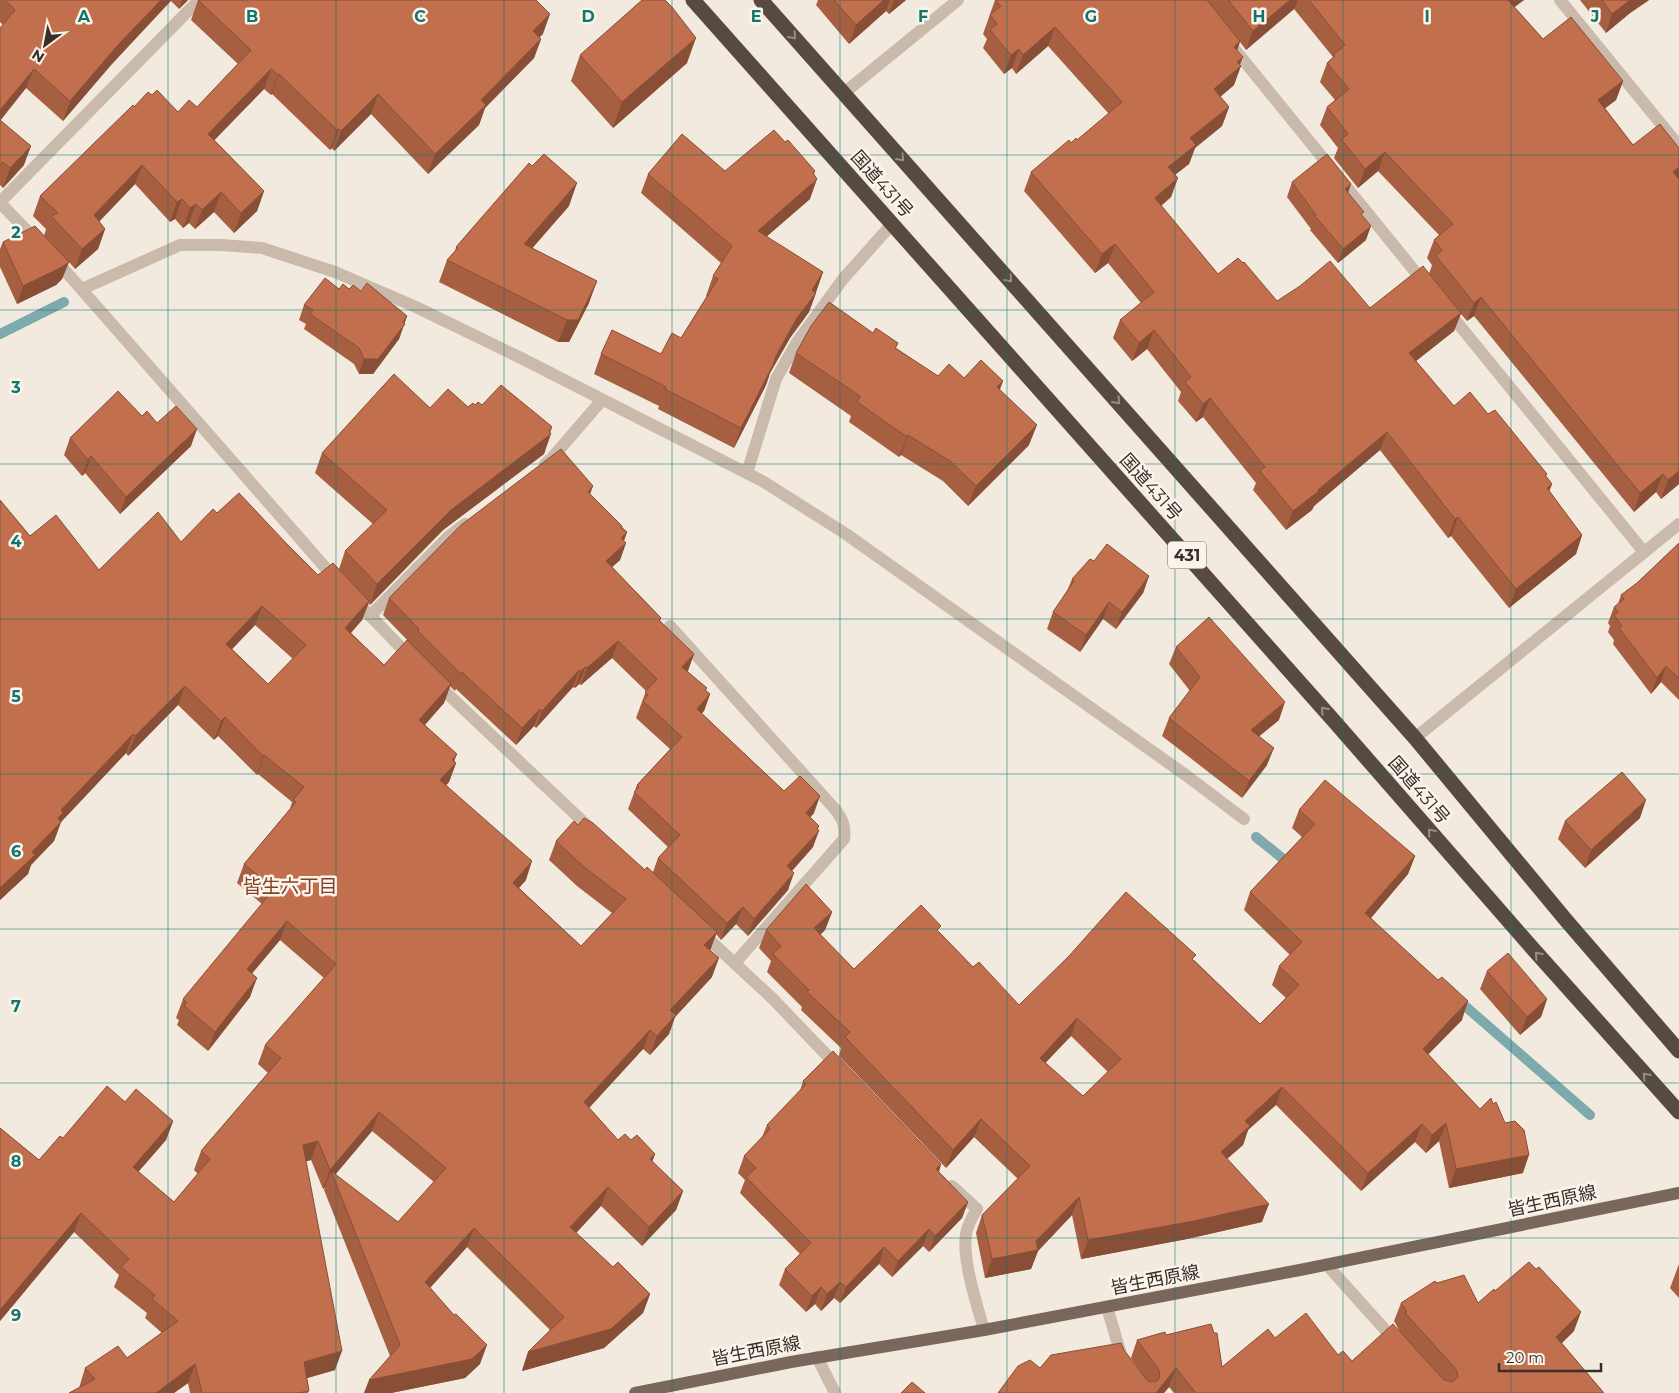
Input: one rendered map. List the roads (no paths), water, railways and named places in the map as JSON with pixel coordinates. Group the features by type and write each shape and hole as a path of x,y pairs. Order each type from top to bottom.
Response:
{"highway":[{"name":"国道431号","path":"693,0 1679,1112"},
{"name":"国道431号","path":"761,0 1415,738 1679,1051"}],"main road":[{"name":"皆生西原線","path":"635,1393 816,1357 984,1330 1327,1265 1679,1193"}],"street":[{"path":"199,0 0,202 57,261 315,557 370,616 425,672 599,837"},
{"path":"844,94 958,0"},
{"path":"1560,0 1679,146"},
{"path":"1226,38 1644,552"},
{"path":"747,473 776,379 793,349 843,279 892,224"},
{"path":"82,289 180,245 221,245 262,248 336,272 416,307 524,359 764,482 846,534 1187,776 1244,819"},
{"path":"536,470 552,458 602,400"},
{"path":"370,616 449,536 473,518"},
{"path":"1415,738 1679,524"},
{"path":"670,626 834,808 842,819 845,830 844,838 734,963"},
{"path":"692,923 773,999 846,1075"},
{"path":"944,1178 977,1209 969,1221 966,1235 966,1252 974,1295 984,1330"},
{"path":"1327,1265 1404,1351"},
{"path":"1107,1307 1124,1364 1129,1371"},
{"path":"816,1357 835,1393"}],"waterway":[{"path":"0,334 64,302"},
{"path":"1256,837 1292,866"},
{"path":"1457,999 1590,1115"}],"district":[{"name":"皆生六丁目","path":"290,886"}]}
